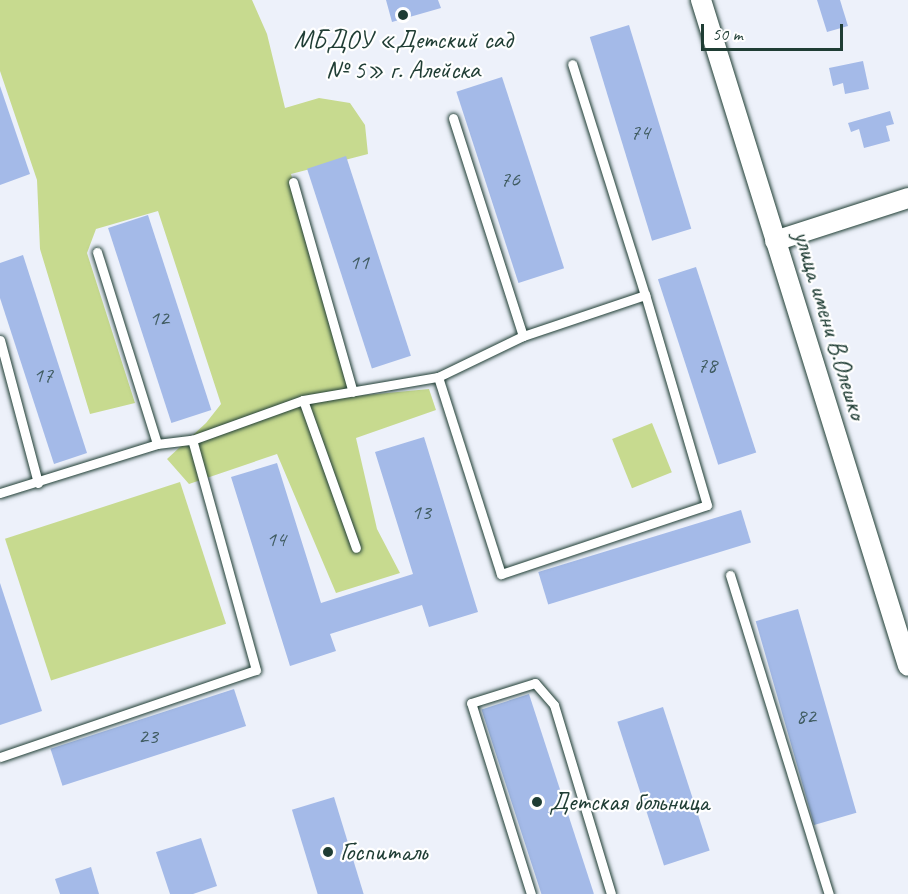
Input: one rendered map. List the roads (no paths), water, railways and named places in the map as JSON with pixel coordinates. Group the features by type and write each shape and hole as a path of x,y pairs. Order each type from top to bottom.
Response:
{"street":[{"name":"улица имени В.Олешко","path":"701,0 775,241 903,630 908,666"},
{"path":"775,241 908,198"}],"lane":[{"path":"438,377 501,574 707,505 645,295 572,64"},
{"path":"453,118 522,336"},
{"path":"293,182 353,392"},
{"path":"97,252 157,444"},
{"path":"0,493 157,444 192,440 303,400 438,377 522,336 645,295"},
{"path":"0,340 38,483"},
{"path":"303,400 356,548"},
{"path":"0,757 256,670 192,440"},
{"path":"730,575 829,894"},
{"path":"531,894 471,703 535,683 554,705 611,894"}],"place":[{"name":"МБДОУ «Детский сад № 5» г. Алейска","path":"403,15"},
{"name":"Детская больница","path":"537,802"},
{"name":"Госпиталь","path":"328,852"}]}
